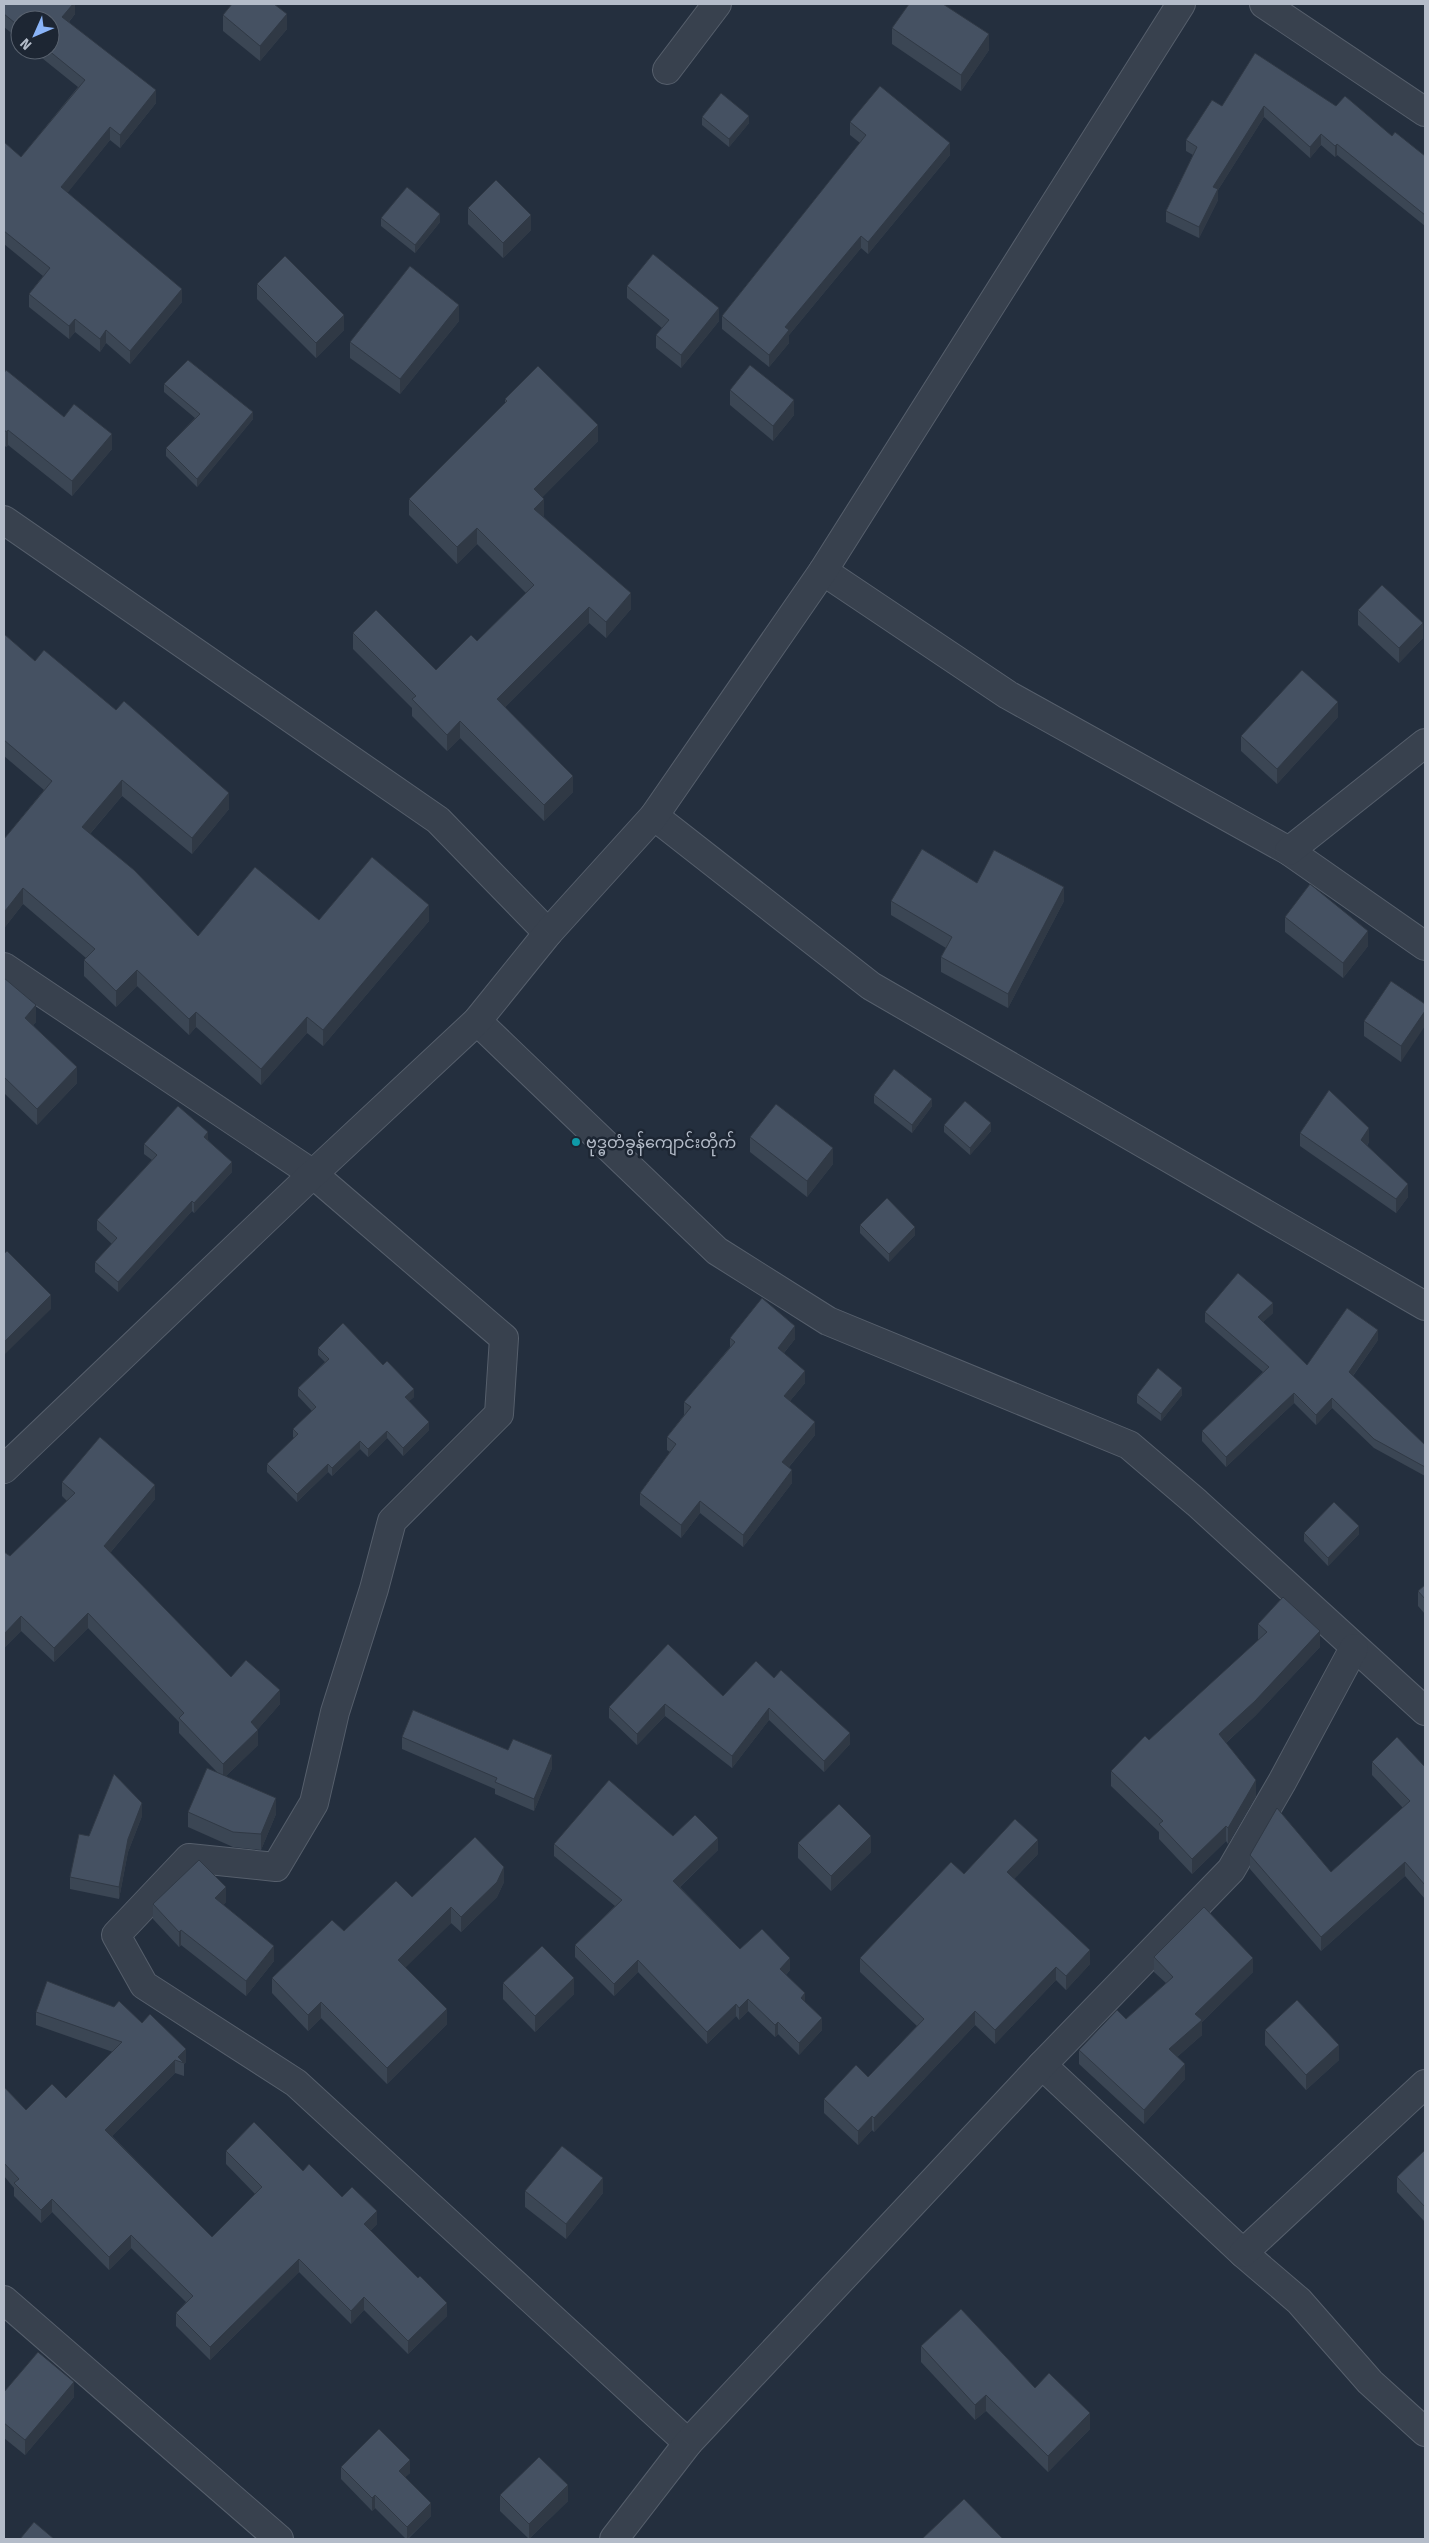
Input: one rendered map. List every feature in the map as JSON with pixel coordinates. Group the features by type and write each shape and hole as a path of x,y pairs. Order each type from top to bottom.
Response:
{"street":[{"path":"667,70 716,4"},
{"path":"4,1469 313,1174 478,1021 548,933 654,816 823,571 1181,4"},
{"path":"1264,4 1425,112"},
{"path":"4,520 438,820 548,933"},
{"path":"823,571 1008,695 1289,851 1425,946"},
{"path":"1289,851 1425,744"},
{"path":"654,816 871,986 1425,1306"},
{"path":"4,967 313,1174 504,1338 498,1414 392,1521 374,1589 336,1712 314,1803 276,1867 189,1858 116,1935 144,1985 296,2083 688,2443"},
{"path":"478,1021 717,1251 828,1321 1129,1445 1197,1503 1425,1711"},
{"path":"614,2539 688,2443 1042,2065 1232,1870 1354,1648"},
{"path":"1042,2065 1243,2253 1298,2301 1370,2382 1425,2432"},
{"path":"1243,2253 1425,2084"},
{"path":"4,2300 279,2539"}],"building":[{"path":"4,4 73,4 62,17 156,90 120,135 110,127 61,187 182,289 130,351 106,330 100,339 75,319 69,326 29,294 50,268 4,231 4,142 21,157 85,80 60,60 60,10 10,10 10,19 4,14"},
{"path":"232,4 274,4 287,14 260,46 223,15"},
{"path":"909,4 943,4 989,34 961,75 892,28"},
{"path":"1255,53 1336,106 1345,96 1392,136 1395,132 1425,156 1425,215 1337,144 1335,146 1321,134 1310,147 1264,106 1213,187 1218,189 1199,227 1166,211 1197,147 1186,140 1212,100 1222,106"},
{"path":"880,86 950,143 868,242 861,236 785,327 789,330 769,355 722,316 866,135 850,122"},
{"path":"721,93 749,116 729,139 702,117"},
{"path":"496,180 531,215 503,243 468,208"},
{"path":"407,187 440,214 415,245 381,218"},
{"path":"653,254 719,308 681,355 656,335 669,320 627,286"},
{"path":"285,256 344,315 316,343 257,284"},
{"path":"410,266 459,305 400,379 350,342"},
{"path":"188,360 253,412 197,479 166,448 200,414 164,384"},
{"path":"750,365 794,400 773,426 730,390"},
{"path":"538,366 598,425 534,489 544,499 534,509 631,593 606,622 589,607 497,699 573,776 544,805 460,721 447,735 412,699 416,696 353,633 376,610 436,670 471,635 477,641 534,585 477,528 457,547 409,499 507,401 505,399"},
{"path":"6,370 64,417 74,404 112,434 72,481 8,430 6,432 4,429 4,373"},
{"path":"1382,585 1423,623 1399,648 1358,610"},
{"path":"4,634 35,661 44,650 116,710 124,701 229,793 192,838 122,780 82,827 134,870 198,936 255,867 319,920 372,857 429,905 323,1030 307,1017 261,1069 196,1012 189,1019 137,970 116,991 84,960 95,949 23,888 4,910 4,839 52,781 4,740"},
{"path":"1302,670 1338,702 1277,769 1241,736"},
{"path":"922,849 977,883 994,850 1064,887 1008,994 941,957 952,937 891,901"},
{"path":"1310,884 1368,931 1343,963 1285,917"},
{"path":"4,978 36,1005 25,1018 77,1067 37,1109 4,1077"},
{"path":"1391,981 1425,1004 1425,1011 1401,1046 1364,1021"},
{"path":"894,1069 932,1099 912,1125 874,1095"},
{"path":"1329,1090 1369,1128 1361,1140 1408,1184 1396,1199 1300,1133"},
{"path":"965,1101 991,1123 970,1148 944,1125"},
{"path":"776,1104 833,1148 807,1181 750,1137"},
{"path":"178,1106 208,1132 204,1137 232,1162 194,1203 192,1201 118,1282 95,1262 117,1238 97,1220 157,1155 144,1144"},
{"path":"887,1198 915,1227 889,1254 860,1225"},
{"path":"7,1251 51,1295 4,1342 4,1254"},
{"path":"1238,1273 1273,1303 1258,1317 1307,1365 1347,1308 1378,1330 1349,1372 1425,1445 1425,1467 1374,1439 1332,1398 1316,1415 1294,1393 1226,1457 1202,1431 1269,1367 1205,1312"},
{"path":"762,1298 795,1326 778,1348 805,1371 784,1396 815,1422 782,1462 792,1470 743,1535 700,1501 681,1525 640,1493 676,1444 667,1437 691,1407 684,1402 735,1342 730,1338"},
{"path":"343,1323 383,1365 387,1361 414,1389 405,1397 429,1422 403,1448 387,1431 368,1449 360,1441 332,1468 328,1464 297,1494 267,1464 298,1434 293,1429 316,1407 298,1388 329,1359 318,1348"},
{"path":"1158,1368 1182,1388 1161,1414 1137,1395"},
{"path":"100,1437 155,1485 104,1546 231,1677 246,1660 280,1690 251,1722 258,1730 223,1764 179,1718 184,1713 88,1613 54,1648 21,1616 4,1634 4,1552 10,1556 75,1493 62,1482"},
{"path":"1334,1502 1359,1526 1328,1558 1304,1533"},
{"path":"1425,1585 1425,1599 1418,1591"},
{"path":"1283,1597 1320,1631 1255,1701 1219,1734 1256,1780 1228,1828 1226,1826 1192,1859 1159,1824 1163,1821 1111,1771 1145,1736 1149,1740 1267,1632 1258,1624"},
{"path":"668,1644 723,1696 756,1661 774,1678 781,1670 850,1733 824,1761 769,1708 732,1756 665,1704 637,1734 609,1707"},
{"path":"413,1710 508,1750 513,1739 552,1755 534,1799 495,1782 497,1778 402,1737"},
{"path":"1397,1737 1425,1767 1425,1885 1405,1862 1321,1937 1250,1855 1277,1808 1331,1872 1410,1801 1372,1762"},
{"path":"207,1768 276,1798 261,1834 233,1832 188,1812"},
{"path":"114,1774 142,1803 128,1839 119,1887 70,1877 79,1834 89,1836"},
{"path":"609,1780 673,1836 695,1815 718,1838 673,1881 740,1949 762,1929 790,1958 780,1969 805,1993 801,1998 822,2018 799,2043 778,2022 775,2025 748,1999 739,2008 736,2004 707,2032 638,1960 614,1984 575,1945 622,1900 554,1844"},
{"path":"839,1804 871,1836 831,1876 798,1843"},
{"path":"1015,1819 1038,1840 1007,1872 1090,1950 1066,1976 1056,1967 995,2030 975,2011 874,2118 872,2116 858,2131 824,2099 856,2065 868,2077 924,2019 860,1958 951,1862 964,1874"},
{"path":"475,1837 504,1867 497,1882 461,1917 451,1907 398,1960 447,2009 387,2068 321,2002 308,2015 272,1978 332,1920 344,1931 396,1881 412,1897"},
{"path":"199,1860 226,1887 215,1898 274,1946 246,1981 181,1930 179,1932 153,1904"},
{"path":"1204,1907 1253,1958 1195,2014 1202,2020 1169,2049 1185,2064 1144,2110 1079,2050 1117,2010 1126,2019 1173,1977 1154,1957"},
{"path":"542,1946 574,1978 535,2016 503,1983"},
{"path":"47,1981 114,2007 119,2001 142,2023 150,2014 186,2049 178,2057 184,2063 175,2060 105,2130 212,2237 262,2187 226,2151 254,2122 303,2171 309,2164 342,2197 352,2187 377,2211 364,2224 418,2278 420,2276 447,2303 408,2341 364,2297 351,2311 299,2259 210,2347 176,2313 193,2296 131,2235 109,2257 52,2199 41,2210 14,2183 19,2179 4,2163 4,2087 26,2110 52,2084 66,2098 122,2042 36,2012"},
{"path":"1297,2000 1339,2045 1306,2075 1265,2030"},
{"path":"562,2146 603,2178 566,2224 525,2191"},
{"path":"1425,2150 1425,2207 1397,2177"},
{"path":"961,2309 1035,2388 1049,2373 1090,2413 1048,2456 986,2395 975,2405 921,2346"},
{"path":"38,2352 74,2382 25,2440 4,2423 4,2392"},
{"path":"379,2429 410,2460 399,2471 431,2503 407,2527 375,2495 372,2498 341,2467"},
{"path":"539,2457 568,2485 529,2524 500,2495"},
{"path":"964,2499 1003,2539 922,2539"},
{"path":"34,2522 54,2539 20,2539"}],"place":[{"name":"ဗုဒ္ဓတံခွန်ကျောင်းတိုက်","path":"576,1142"}]}
